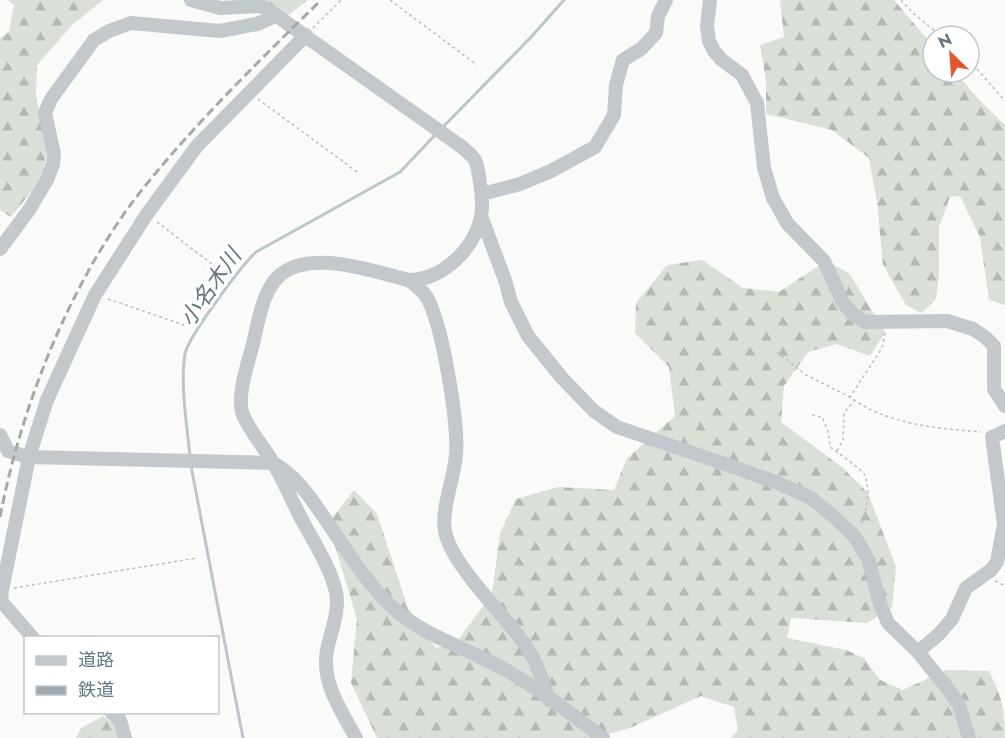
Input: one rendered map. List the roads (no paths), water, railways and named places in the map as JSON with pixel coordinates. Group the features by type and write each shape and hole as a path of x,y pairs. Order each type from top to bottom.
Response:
{"street":[{"path":"192,0 220,8 260,6 277,15 462,147 475,161 482,194 481,216 472,240 449,266 418,280 409,280 332,262 316,262 294,267 277,278 267,297 244,375 240,407 244,417 273,463 327,568 336,594 327,652 328,684 356,738"},
{"path":"482,194 520,184 551,171 596,147 614,115 616,85 623,60 641,49 656,33 658,16 666,0"},
{"path":"710,0 707,26 714,51 742,75 757,103 764,168 773,198 787,223 824,261 843,303 865,322 947,321 974,329 994,346 994,389 1005,406"},
{"path":"0,249 30,210 53,164 54,154 45,113 51,99 94,40 131,23 220,32 257,24 277,15"},
{"path":"31,636 1,601 28,457 47,400 95,295 147,214 197,146 306,35"},
{"path":"481,216 511,302 528,336 562,378 594,411 617,428 742,470 811,498 855,537 869,561 880,604 888,623 918,652 959,705 969,738"},
{"path":"409,280 425,294 433,310 456,428 454,476 445,516 445,530 450,546 462,566 526,645 538,665 549,700"},
{"path":"918,652 952,619 966,588 998,562 1004,524 999,434"},
{"path":"0,435 8,450 28,457 273,463 287,471 306,491 347,552 390,606 424,630 504,669 603,738"},
{"path":"113,714 120,720 125,738"}],"waterway":[{"name":"小名木川","path":"442,128 564,0"},
{"name":"小名木川","path":"190,456 184,391 185,354 195,333 228,286 256,252 400,172 437,133"},
{"name":"小名木川","path":"191,466 243,738"}],"railway":[{"path":"0,517 20,434 50,351 88,272 110,235 134,200 178,147 224,97 321,0"}]}
